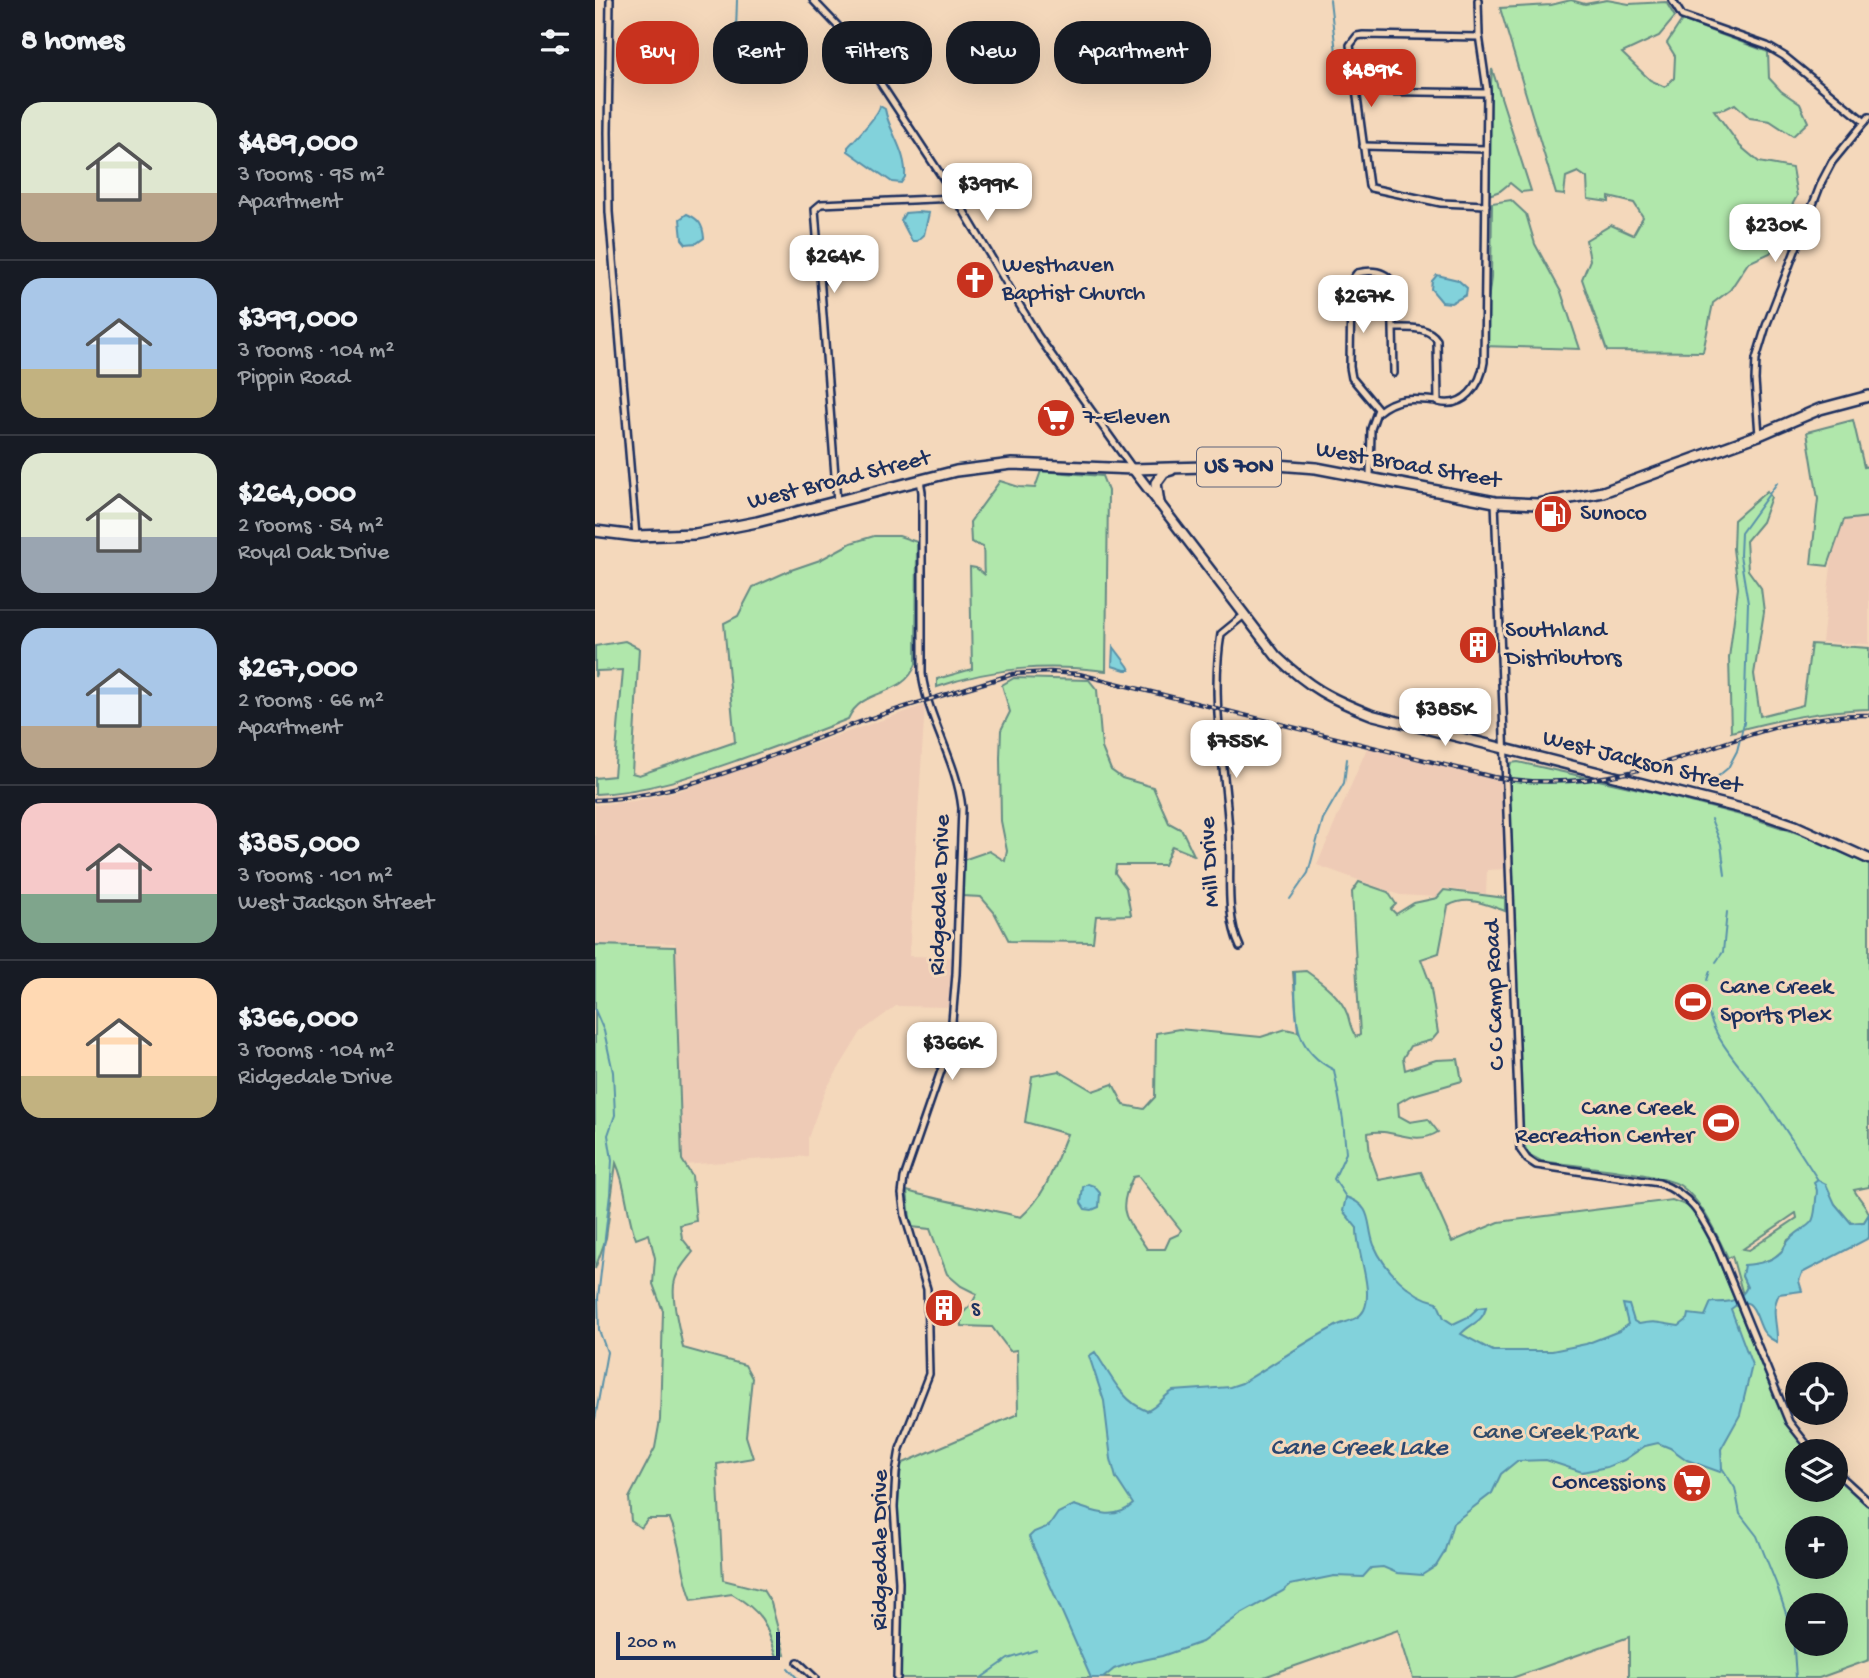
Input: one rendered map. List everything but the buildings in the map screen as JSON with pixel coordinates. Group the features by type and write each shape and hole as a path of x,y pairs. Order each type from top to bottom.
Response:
{"main road":[{"name":"West Broad Street","path":"595,531 636,536 695,534 757,522 956,471 1012,464 1133,469 1277,466 1327,469 1495,502 1538,504 1603,492 1759,435 1820,409 1869,396"},
{"path":"1159,503 1156,483 1164,472 1176,468"}],"street":[{"path":"610,0 608,191 636,536"},
{"path":"813,0 854,43 956,198 1038,336 1133,469"},
{"path":"1378,412 1393,401 1401,399 1455,402 1464,398 1482,375 1487,93 1479,37 1478,0"},
{"path":"1672,0 1682,16 1766,46 1784,56 1867,120 1832,162 1822,181 1763,335 1756,359 1755,380 1759,435"},
{"path":"1479,37 1357,36 1350,45 1367,183 1371,188 1441,203 1486,205"},
{"path":"1356,91 1487,93"},
{"path":"1363,146 1486,149"},
{"path":"837,502 815,209 821,204 956,198"},
{"path":"1370,477 1371,429 1378,412 1377,405 1352,378 1350,367 1351,281 1357,273 1383,273 1392,282 1394,373"},
{"path":"1394,328 1433,333 1437,340 1438,402"},
{"name":"West Jackson Street","path":"1133,469 1276,656 1302,681 1331,699 1372,715 1759,813 1794,825 1869,859"},
{"name":"Ridgedale Drive","path":"897,1678 899,1582 894,1507 896,1473 900,1450 929,1374 927,1289 905,1216 903,1186 950,1045 956,974 962,808 957,783 927,700 922,674 920,480"},
{"name":"C C Camp Road","path":"1495,502 1520,1149 1527,1159 1536,1165 1659,1183 1677,1189 1688,1199 1706,1224 1789,1422 1802,1439"},
{"name":"Mill Drive","path":"1240,947 1232,929 1229,827 1217,708 1221,634 1243,616"},
{"path":"1848,1483 1869,1502"},
{"path":"798,1662 815,1678"}],"shaded area":[{"path":"1838,508 1869,510 1869,644 1822,642"},
{"path":"925,705 909,956 953,957 950,1007 896,1006 861,1032 825,1091 808,1138 808,1156 683,1165 675,943 595,945 595,805 634,801 678,791"},
{"path":"1367,748 1501,781 1505,869 1487,870 1486,894 1443,888 1437,897 1400,895 1317,865"}],"green space":[{"path":"1571,0 1585,4 1607,0 1629,4 1666,2 1675,17 1659,36 1622,53 1650,80 1665,87 1674,78 1675,56 1667,43 1682,20 1768,52 1769,78 1781,91 1800,104 1808,122 1793,136 1770,121 1750,118 1735,104 1714,110 1740,146 1759,162 1792,168 1797,196 1786,216 1784,235 1770,253 1748,263 1730,290 1713,303 1703,352 1607,351 1582,279 1590,260 1586,240 1611,225 1633,235 1643,217 1634,203 1609,197 1609,202 1588,199 1587,178 1578,172 1566,177 1564,195 1556,194 1500,8 1551,5"},
{"path":"1492,69 1531,191 1521,192 1510,183 1500,191 1483,197"},
{"path":"1511,200 1526,214 1535,244 1561,292 1580,349 1482,346 1491,278 1492,203"},
{"path":"1853,420 1864,467 1869,466 1869,517 1844,520 1828,566 1811,564 1818,499 1807,432"},
{"path":"1041,471 1102,476 1108,491 1106,671 1021,669 979,675 937,687 937,679 972,669 970,567 984,574 983,547 971,542 970,522 1000,481 1019,487 1035,488"},
{"path":"1767,491 1771,497 1762,522 1746,541 1748,570 1761,588 1764,612 1754,674 1760,716 1803,705 1811,644 1869,648 1869,709 1800,716 1731,732 1729,658 1738,588 1733,549 1734,520"},
{"path":"874,536 899,536 917,542 916,664 902,683 863,701 848,719 754,754 669,782 633,790 595,794 595,778 614,776 623,670 597,671 595,677 595,646 625,641 639,648 632,773 639,775 735,742 724,623 738,616 753,587 820,560 851,543"},
{"path":"1014,678 1089,680 1097,690 1102,748 1111,770 1122,778 1153,787 1169,823 1182,830 1194,855 1172,846 1164,865 1116,865 1115,873 1126,888 1131,915 1096,916 1093,942 1009,941 994,912 981,897 962,896 963,860 989,851 1005,861 1007,851 1001,821 1000,758 1001,730 1010,712 1002,685"},
{"name":"Cane Creek Sports Plex","path":"1518,762 1652,792 1752,818 1809,837 1869,865 1869,1187 1854,1190 1869,1214 1864,1222 1851,1223 1835,1204 1816,1213 1812,1225 1788,1240 1783,1250 1774,1258 1758,1264 1742,1276 1747,1287 1743,1295 1732,1256 1728,1258 1702,1209 1681,1186 1636,1173 1541,1161 1528,1154 1522,1139 1509,769 1511,763","holes":["1796,1213 1797,1218 1749,1250 1743,1249"]},
{"name":"Cane Creek Park","path":"1359,882 1388,892 1396,904 1391,909 1396,914 1414,903 1437,898 1444,890 1505,898 1505,911 1470,901 1448,906 1439,953 1421,959 1430,983 1438,1033 1432,1040 1410,1046 1403,1058 1405,1070 1436,1060 1458,1059 1462,1081 1410,1096 1398,1103 1399,1116 1410,1122 1428,1119 1438,1132 1420,1138 1386,1132 1368,1133 1370,1155 1379,1180 1421,1172 1452,1242 1499,1222 1672,1200 1691,1207 1707,1232 1785,1418 1785,1425 1788,1425 1799,1439 1785,1439 1785,1502 1848,1502 1848,1486 1869,1506 1869,1660 1819,1678 1629,1678 1629,1637 1512,1678 1413,1678 1398,1630 1261,1678 901,1678 901,1570 897,1516 901,1464 1018,1414 1017,1350 1010,1351 992,1327 962,1326 961,1315 977,1294 961,1286 947,1274 930,1229 911,1227 907,1191 1021,1217 1044,1189 1067,1134 1025,1122 1032,1076 1059,1071 1093,1091 1113,1084 1124,1105 1144,1109 1155,1097 1156,1033 1179,1029 1261,1037 1286,1029 1298,1032 1293,972 1306,971 1331,990 1345,1009 1356,1037 1360,1035 1352,892","holes":["1138,1176 1181,1230 1170,1238 1165,1249 1147,1249 1129,1222 1124,1208 1133,1177"]},
{"path":"595,945 675,947 682,1160 692,1176 696,1221 680,1225 682,1238 693,1252 675,1280 676,1314 683,1348 745,1365 752,1378 746,1436 753,1458 717,1464 723,1580 763,1590 771,1603 785,1655 777,1657 770,1635 757,1613 732,1594 692,1600 670,1519 648,1519 641,1528 631,1521 629,1498 655,1448 660,1420 663,1311 653,1284 655,1258 649,1234 636,1239 616,1163 606,1238 595,1269"}],"water":[{"path":"880,106 885,109 901,151 905,177 901,183 892,182 848,151 848,147 871,121"},
{"path":"905,213 929,213 924,235 917,241 912,241 901,220"},
{"path":"687,214 697,220 703,229 704,238 697,243 686,244 682,239 680,219"},
{"path":"1437,275 1458,280 1467,288 1466,295 1451,303 1442,302 1431,289 1432,281"},
{"path":"1113,646 1128,666 1130,670 1112,666"},
{"name":"Cane Creek Lake","path":"1818,1180 1826,1184 1835,1204 1851,1223 1864,1222 1869,1214 1869,1238 1802,1273 1799,1281 1802,1291 1779,1294 1775,1312 1777,1342 1765,1333 1749,1304 1745,1302 1731,1309 1752,1365 1740,1415 1721,1449 1720,1472 1687,1460 1658,1443 1645,1446 1607,1467 1582,1472 1546,1460 1517,1461 1501,1474 1492,1493 1453,1523 1444,1553 1436,1566 1422,1575 1397,1573 1383,1567 1371,1568 1363,1577 1334,1576 1290,1585 1241,1614 1202,1642 1114,1669 1103,1678 1091,1678 1029,1537 1049,1526 1058,1513 1074,1505 1112,1514 1133,1504 1116,1478 1104,1401 1089,1356 1095,1352 1123,1394 1147,1411 1173,1391 1230,1387 1242,1383 1336,1326 1356,1318 1364,1310 1367,1292 1357,1228 1343,1211 1346,1197 1361,1205 1365,1211 1374,1245 1391,1272 1408,1288 1437,1302 1444,1318 1453,1324 1468,1317 1478,1308 1486,1307 1479,1320 1461,1334 1493,1351 1552,1351 1586,1344 1619,1331 1628,1324 1623,1304 1629,1305 1634,1321 1639,1324 1655,1322 1679,1326 1688,1319 1689,1314 1705,1316 1711,1302 1728,1302 1741,1296 1747,1287 1742,1276 1744,1265 1773,1258 1797,1232 1810,1224 1814,1216 1817,1193 1814,1183"},
{"path":"1088,1184 1100,1193 1099,1207 1092,1210 1085,1209 1081,1203 1083,1187"}],"waterway":[{"path":"736,21 737,0"},
{"path":"1330,0 1336,52"},
{"path":"1705,787 1728,768 1737,751 1744,723 1748,603 1740,555 1741,533 1777,483"},
{"path":"1290,899 1308,873 1323,819 1344,783 1347,759"},
{"path":"1711,819 1721,844 1725,875"},
{"path":"1716,962 1723,952 1727,912"},
{"path":"1707,980 1710,971"},
{"path":"1295,973 1296,1017 1303,1041 1310,1052 1334,1070 1346,1153 1334,1179 1346,1197"},
{"path":"1705,991 1707,1007 1718,1036 1771,1108 1818,1180"},
{"path":"595,1010 604,1031 613,1072 615,1115 608,1135 612,1160 610,1194 598,1298 599,1330 607,1352 595,1419"},
{"path":"1722,1468 1735,1488 1740,1514 1757,1536 1776,1583 1793,1635 1796,1678"},
{"path":"981,1678 1008,1659 1036,1650"},
{"path":"788,1668 797,1678"}],"railway":[{"path":"595,800 662,791 696,782 879,715 1013,674 1079,674 1493,777 1526,781 1576,781 1626,773 1775,727 1836,716 1869,715"}],"place":[{"name":"Westhaven Baptist Church","path":"975,280"},
{"name":"7-Eleven","path":"1056,418"},
{"name":"Sunoco","path":"1553,514"},
{"name":"Southland Distributors","path":"1478,645"},
{"name":"Cane Creek Sports Plex","path":"1693,1002"},
{"name":"Cane Creek Recreation Center","path":"1721,1123"},
{"name":"s","path":"944,1308"},
{"name":"Concessions","path":"1692,1483"}]}
